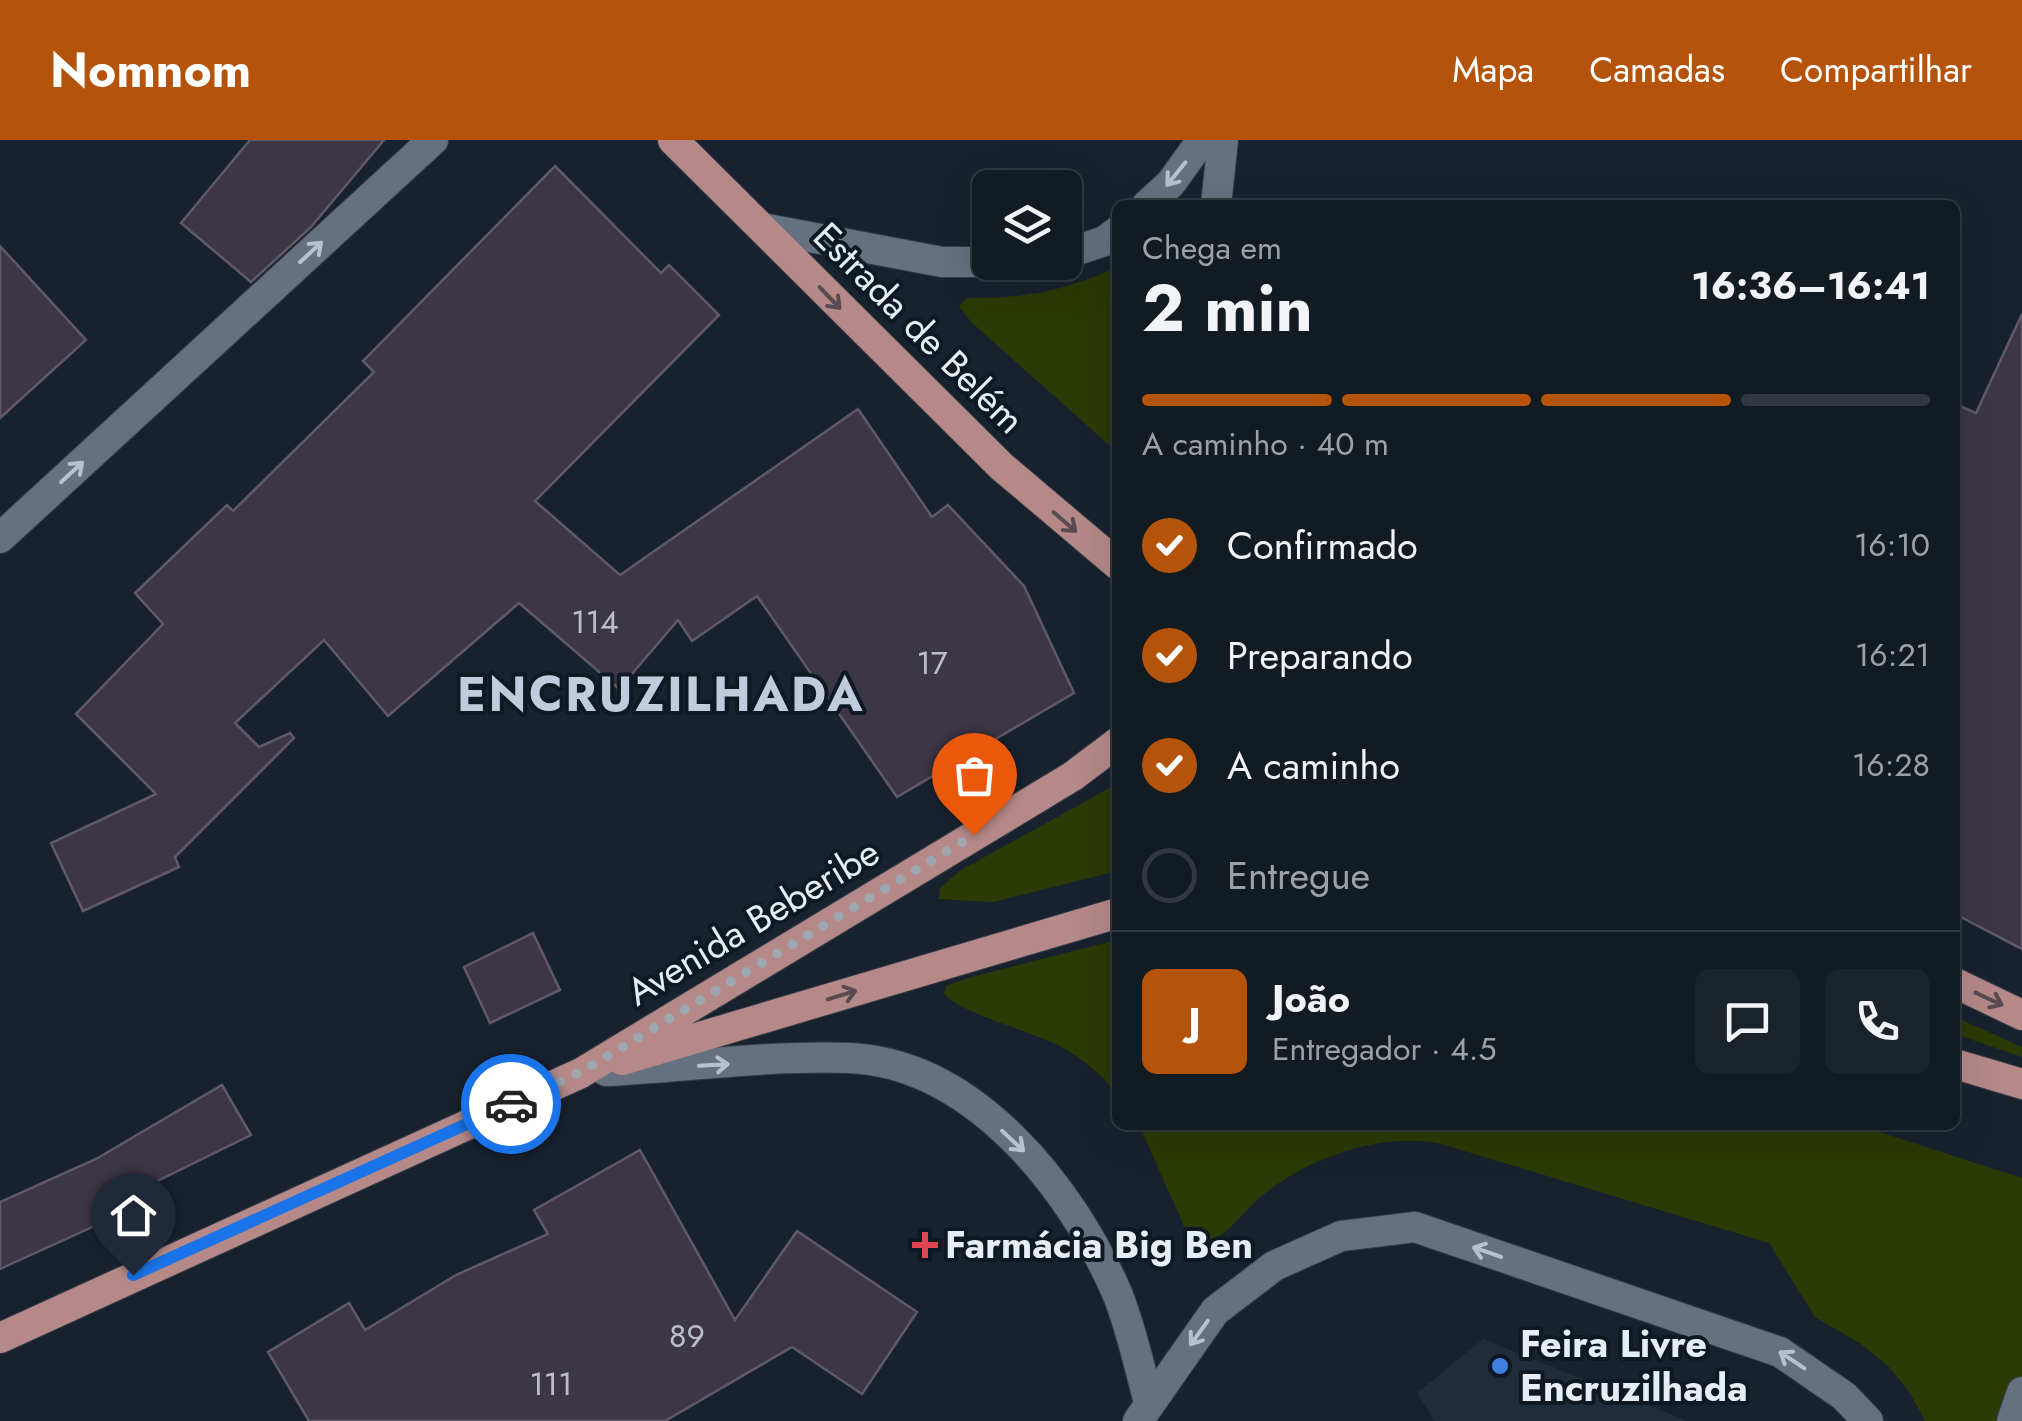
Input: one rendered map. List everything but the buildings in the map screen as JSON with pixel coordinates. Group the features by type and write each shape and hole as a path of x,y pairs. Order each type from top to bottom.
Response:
{"main road":[{"name":"Estrada de Belém","path":"673,140 1001,466 1112,560"},
{"name":"Avenida Beberibe","path":"0,1338 581,1072 1073,776 1112,747"},
{"name":"Avenida Beberibe","path":"581,1072 1112,915"},
{"path":"1960,985 2022,1014"},
{"path":"1960,1065 2022,1084"}],"street":[{"path":"0,538 433,140"},
{"path":"1152,200 1171,183 1202,140"},
{"path":"1217,200 1223,140"},
{"path":"762,228 942,262 972,262"},
{"path":"1082,248 1112,235"},
{"path":"581,1072 850,1058 908,1067 973,1104 1033,1160 1088,1233 1118,1296 1144,1412"},
{"path":"1144,1412 1215,1311 1274,1266 1341,1236 1415,1227 1780,1352 1844,1396 1868,1421"},
{"path":"2012,1421 2022,1392"}],"shaded area":[{"name":"Feira Livre Encruzilhada","path":"1483,1339 1688,1421 1435,1421 1417,1393"}],"green space":[{"path":"1112,269 1112,448 971,322 959,306 967,298 1026,295"},
{"path":"1112,787 1112,872 993,902 939,899 940,888 961,870"},
{"path":"1112,941 1112,1088 1071,1052 964,1008 944,993 946,986"},
{"path":"1960,1019 2022,1047 2022,1057 1960,1036"},
{"path":"1141,1130 1873,1130 2022,1178 2022,1387 2010,1421 1925,1421 1910,1393 1888,1366 1861,1344 1815,1317 1769,1243 1438,1143 1390,1142 1343,1152 1278,1184 1220,1236 1205,1241 1190,1239"}],"way so far":[{"path":"511,1104 581,1072 974,835"}],"place":[{"name":"Farmácia Big Ben","path":"925,1245"},
{"name":"Feira Livre Encruzilhada","path":"1500,1366"}],"district":[{"name":"ENCRUZILHADA","path":"661,694"}],"route":[{"path":"133,1275 511,1104"}]}
